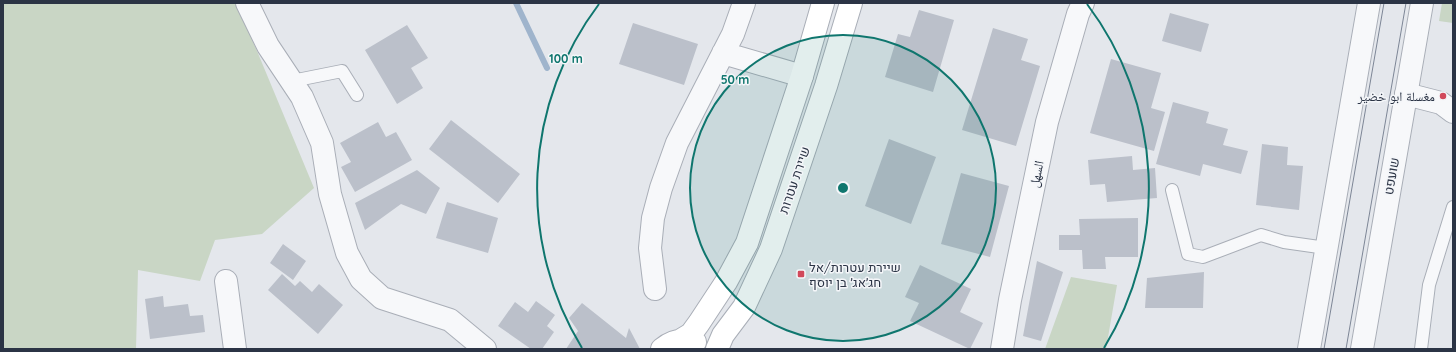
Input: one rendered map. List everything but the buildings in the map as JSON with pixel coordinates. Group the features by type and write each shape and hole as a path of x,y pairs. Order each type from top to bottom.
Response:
{"main road":[{"name":"שיירת עטרות","path":"672,345 691,334 726,282 747,243 802,76 823,3"},
{"name":"שיירת עטרות","path":"717,349 723,335 744,307 771,249 826,86 851,3"},
{"path":"672,345 692,341 706,349"}],"street":[{"path":"247,3 268,46 302,97 322,143 330,194 347,253 361,279 382,298 450,320 485,349"},
{"path":"655,289 650,248 653,218 657,203 677,143 733,34 744,3"},
{"name":"السهل","path":"1002,349 1010,300 1046,122 1078,14 1083,3"},
{"path":"1309,349 1369,3"},
{"name":"שועפט","path":"1362,349 1422,3"},
{"path":"723,53 802,76"},
{"path":"1406,94 1441,103 1453,112"},
{"path":"226,281 235,349"}],"lane":[{"path":"292,81 342,71 357,95"},
{"path":"1172,190 1188,254 1203,257 1261,235 1284,242 1326,248"},
{"path":"1421,349 1429,285 1453,207"}],"green space":[{"path":"3,3 237,3 314,188 262,234 215,240 200,281 138,270 136,349 3,349"},
{"path":"1442,3 1453,3 1453,23 1439,21"},
{"path":"1071,277 1117,285 1106,349 1045,349"}],"waterway":[{"path":"516,3 547,68"}],"tram line":[{"path":"1324,349 1384,3"},
{"path":"1346,349 1406,3"}],"place":[{"name":"مغسلة ابو خضير","path":"1443,96"},
{"name":"שיירת עטרות/אל חג׳אג׳ בן יוסף","path":"801,274"}]}
